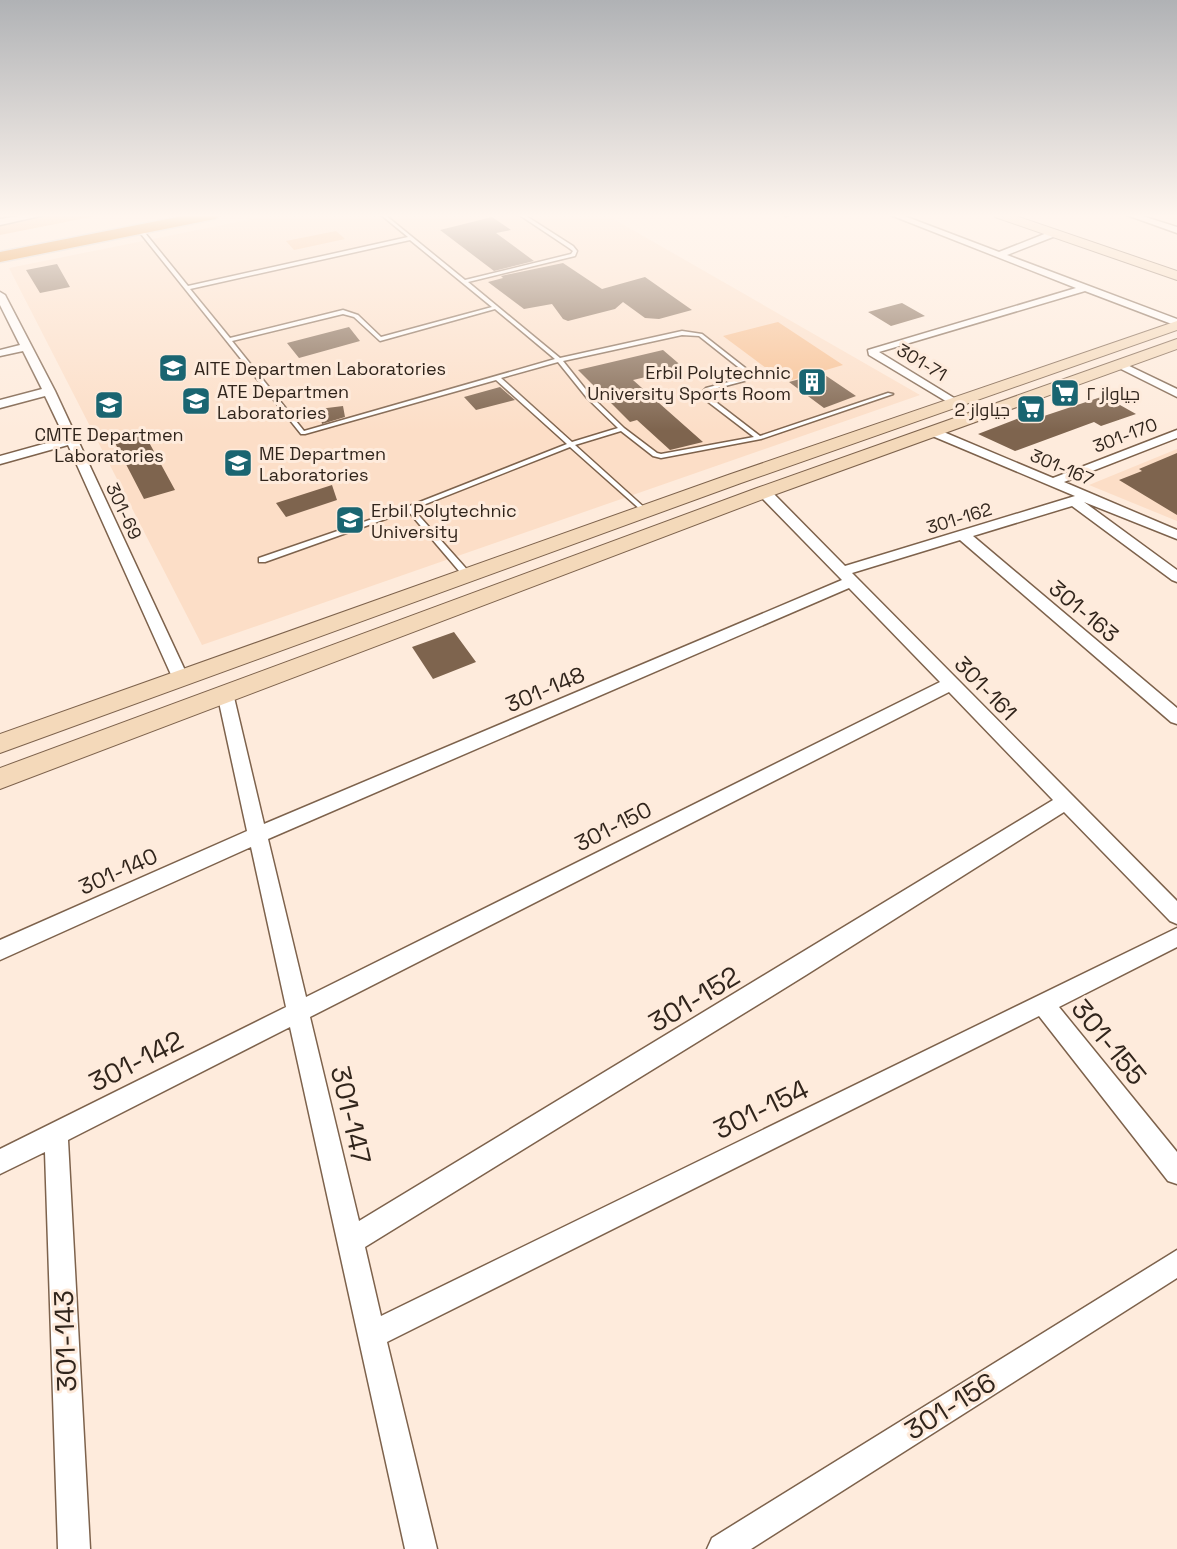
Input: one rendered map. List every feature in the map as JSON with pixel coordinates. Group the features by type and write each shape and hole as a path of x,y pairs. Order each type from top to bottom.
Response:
{"main road":[{"path":"0,743 411,597 644,510 1177,324"},
{"path":"0,778 764,492 1177,344"},
{"path":"411,597 426,618"}],"street":[{"path":"1080,286 1177,324"},
{"name":"301-71","path":"953,401 873,353 873,350 1085,288"},
{"name":"301-69","path":"0,295 50,391 181,679"},
{"path":"0,353 26,347"},
{"path":"1121,365 1177,394"},
{"path":"0,404 50,391"},
{"name":"301-167","path":"933,432 1053,482 1081,499 1177,535"},
{"name":"301-170","path":"1053,482 1177,434"},
{"path":"0,460 72,440"},
{"name":"301-161","path":"764,492 1177,915"},
{"path":"1081,499 1177,577"},
{"name":"301-162","path":"846,577 1081,499"},
{"name":"301-163","path":"964,536 1177,718"},
{"name":"301-148","path":"256,836 846,577"},
{"name":"301-150","path":"297,1011 951,684"},
{"name":"301-147","path":"225,693 421,1549"},
{"name":"301-152","path":"350,1241 1065,802"},
{"name":"301-140","path":"0,950 256,836"},
{"name":"301-154","path":"372,1335 1177,937"},
{"name":"301-155","path":"1042,1003 1177,1172"},
{"name":"301-142","path":"0,1162 297,1011"},
{"name":"301-143","path":"56,1134 74,1549"},
{"name":"301-156","path":"723,1549 1177,1263"}],"lane":[{"path":"195,286 187,288 303,433 559,360 689,332 700,335 750,374 746,379 708,389 704,393 705,397 759,438"},
{"path":"469,286 559,360 589,397 622,429 655,455 661,456 759,438 890,394"},
{"path":"229,340 343,312 356,316 380,339 494,308"},
{"path":"497,378 644,510"},
{"path":"262,560 409,508 572,444 622,429"},
{"path":"409,508 468,576"}],"shaded area":[{"name":"Erbil Polytechnic University","path":"18,286 731,286 920,395 202,645"},
{"path":"778,322 843,365 785,382 723,336"},
{"path":"1177,449 1177,521 1089,485"}],"building":[{"path":"36,286 70,287 40,293"},
{"path":"494,286 598,286 602,289 612,286 658,286 692,310 659,319 645,318 623,302 615,309 568,321 563,319 552,304 524,309"},
{"path":"902,303 925,316 891,326 868,312"},
{"path":"349,327 360,341 299,358 287,343"},
{"path":"663,350 684,368 633,380 703,442 670,450 637,420 630,422 578,370"},
{"path":"822,373 856,396 824,408 789,382"},
{"path":"500,387 515,400 476,410 464,397"},
{"path":"1104,396 1136,414 1101,426 1094,422 1015,451 978,434 1037,411 1044,416"},
{"path":"343,406 345,417 322,424 319,409"},
{"path":"145,435 175,490 144,499 115,443"},
{"path":"1177,453 1177,515 1119,480 1142,471 1139,469"},
{"path":"332,485 337,500 286,517 276,503"},
{"path":"454,632 476,662 433,679 412,647"}],"place":[{"name":"AITE Departmen Laboratories","path":"173,368"},
{"name":"Erbil Polytechnic University Sports Room","path":"812,382"},
{"name":"جیاواز ٢","path":"1065,393"},
{"name":"ATE Departmen Laboratories","path":"196,401"},
{"name":"CMTE Departmen Laboratories","path":"109,405"},
{"name":"جیاواز 2","path":"1031,409"},
{"name":"ME Departmen Laboratories","path":"238,463"},
{"name":"Erbil Polytechnic University","path":"350,520"}]}
